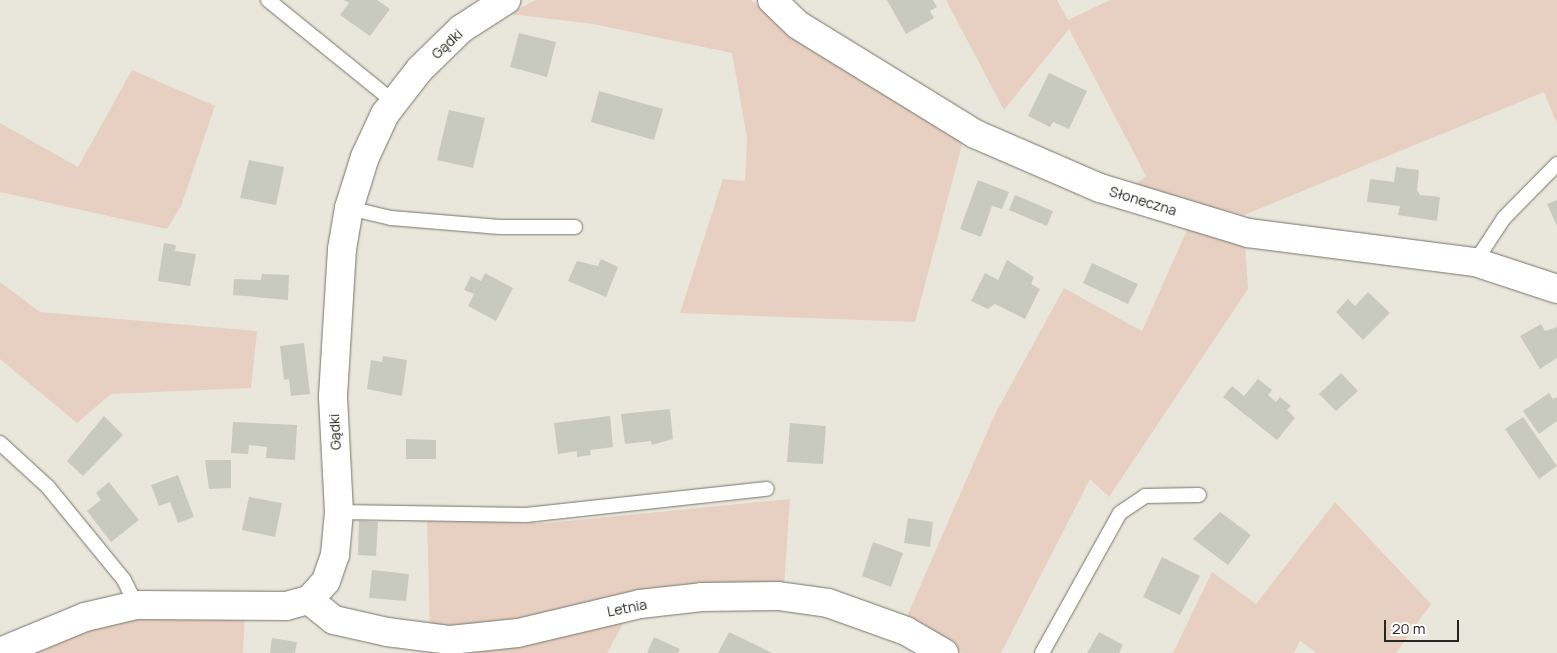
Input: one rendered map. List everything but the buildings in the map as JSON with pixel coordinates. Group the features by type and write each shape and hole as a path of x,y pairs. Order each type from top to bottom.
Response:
{"street":[{"name":"Gądki","path":"309,600 326,581 335,555 339,512 333,396 342,249 349,208 365,157 394,102 420,68 461,29 506,0"},
{"name":"Słoneczna","path":"772,0 798,26 975,134 1100,188 1248,233 1475,262 1557,289"},
{"name":"Letnia","path":"309,600 334,620 387,632 450,640 518,633 640,604 702,597 778,596 828,603 906,631 944,653"},
{"path":"0,652 85,617 136,605 286,606 309,600"}],"lane":[{"path":"268,0 394,102"},
{"path":"1475,262 1504,218 1557,164"},
{"path":"349,208 391,218 500,228 575,227"},
{"path":"0,442 48,487 124,580 136,605"},
{"path":"339,512 526,515 767,489"},
{"path":"1042,653 1120,513 1145,496 1199,494"}],"shaded area":[{"path":"535,0 751,0 782,26 963,141 915,322 680,313 723,179 745,181 747,138 732,53 593,24 510,14"},
{"path":"946,0 1057,0 1068,20 1110,0 1557,0 1557,124 1544,92 1244,215 1128,190 1146,176 1069,29 1004,110"},
{"path":"132,70 215,106 181,206 167,229 0,192 0,123 78,167"},
{"path":"1188,228 1245,241 1248,289 1109,497 1090,479 1001,653 963,653 905,621 994,416 1064,288 1142,331"},
{"path":"0,282 40,312 257,331 251,388 111,394 77,423 0,359"},
{"path":"790,499 784,586 430,632 427,521 547,523"},
{"path":"1335,502 1431,604 1396,653 1317,653 1300,641 1294,653 1173,653 1212,572 1256,604"},
{"path":"245,615 243,653 20,653 116,619"},
{"path":"627,616 607,653 430,653 430,647"}]}
